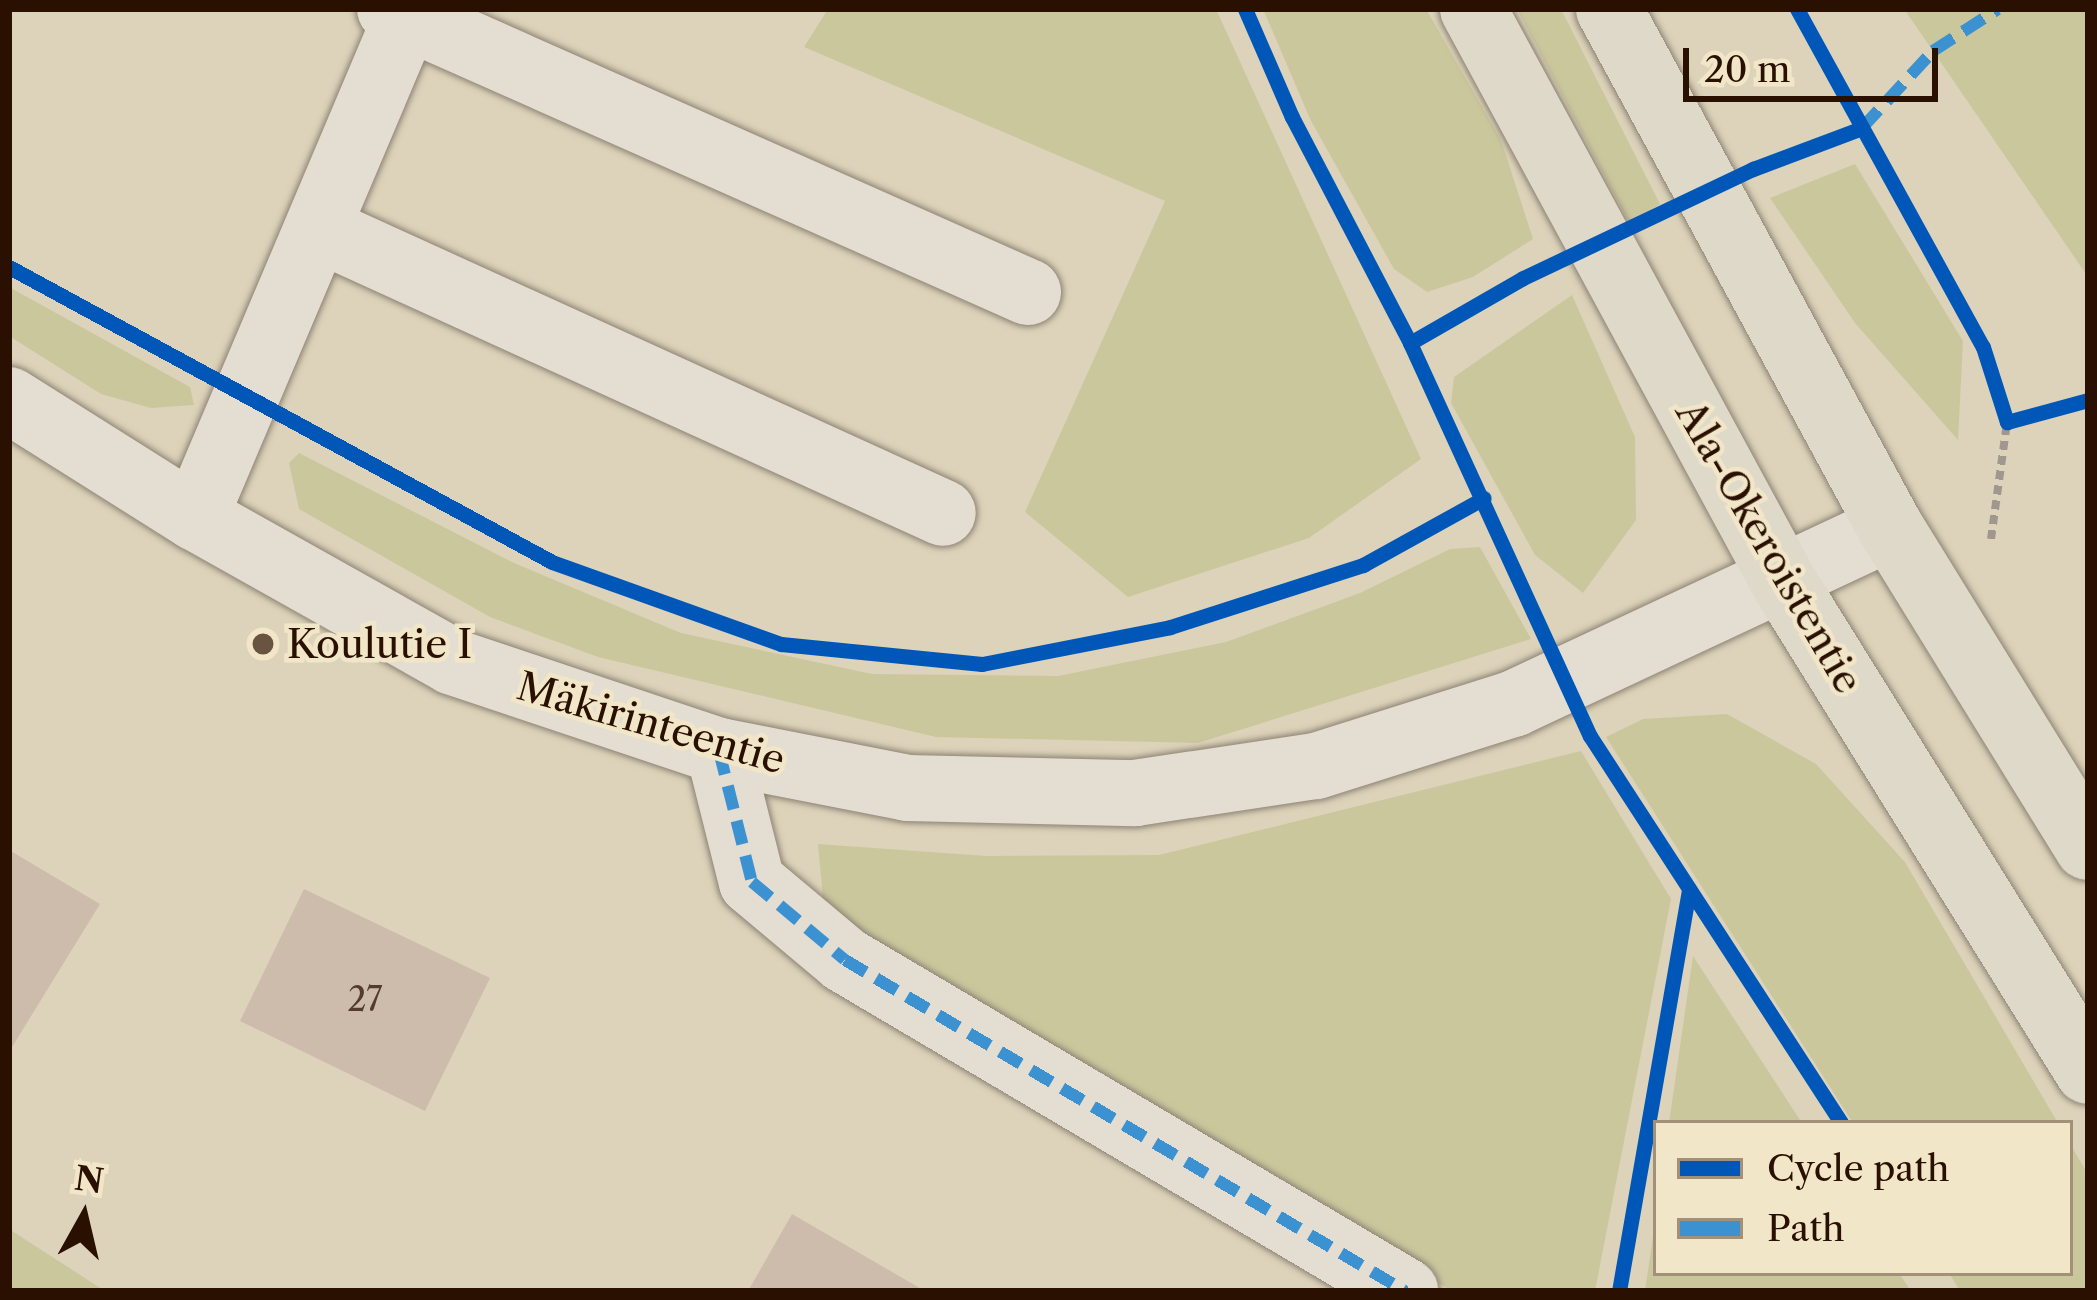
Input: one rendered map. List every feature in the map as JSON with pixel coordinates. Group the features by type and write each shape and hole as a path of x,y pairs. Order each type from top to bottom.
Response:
{"main road":[{"name":"Ala-Okeroistentie","path":"1473,9 1783,581 2088,1071"},
{"path":"1609,9 1890,527 2088,847"}],"street":[{"path":"195,517 321,230 403,12 1028,292"},
{"path":"321,230 943,513"},
{"name":"Mäkirinteentie","path":"9,400 195,517 453,662 719,752 930,788 1135,793 1316,766 1514,704 1890,527"},
{"path":"719,752 752,882 844,960 1406,1291"}],"path":[{"path":"2001,404 2007,422 2027,417"}],"shaded area":[{"path":"828,9 1216,9 1421,459 1309,538 1128,597 1025,512 1165,201 804,47"},
{"path":"1263,9 1426,9 1501,140 1533,239 1473,277 1427,292 1394,269 1311,121"},
{"path":"1517,9 1561,9 1660,204 1630,224"},
{"path":"1904,9 2088,9 2088,277 1933,51"},
{"path":"1855,164 1963,341 1958,440 1855,323 1770,198"},
{"path":"9,287 190,387 194,405 151,408 101,394 9,336"},
{"path":"1572,295 1635,437 1636,520 1583,593 1535,555 1451,403 1454,377"},
{"path":"299,453 514,563 681,633 872,674 1058,676 1226,642 1360,593 1450,549 1480,547 1531,639 1198,743 936,737 598,657 490,617 299,509 289,463"},
{"path":"1727,714 1816,764 1905,862 2056,1120 1851,1120 1606,737 1643,719"},
{"path":"1581,751 1671,899 1595,1291 1452,1291 860,943 823,898 818,844 987,856 1159,855"},
{"path":"1693,956 1800,1120 1669,1120"},
{"path":"2073,1149 2088,1174 2088,1291 1960,1291 1951,1276 2073,1276"},
{"path":"9,1229 105,1291 9,1291"},
{"path":"1653,1236 1653,1276 1901,1276 1911,1291 1645,1291"}],"building":[{"path":"9,850 100,904 9,1052"},
{"path":"304,889 490,978 425,1111 240,1021"},
{"path":"792,1214 925,1291 748,1291"}],"marked path":[{"path":"1862,128 1933,51 1998,9"},
{"path":"719,751 752,882 845,960 1405,1291"}],"cycle path":[{"path":"1245,9 1292,117 1410,343 1590,736 1839,1120"},
{"path":"1797,9 1983,347 2007,422 2088,400"},
{"path":"1410,343 1523,278 1753,169 1862,128"},
{"path":"9,267 552,562 781,644 982,664 1170,627 1363,565 1484,498"},
{"path":"1619,1291 1689,889"}],"place":[{"name":"Koulutie I","path":"263,644"}]}
